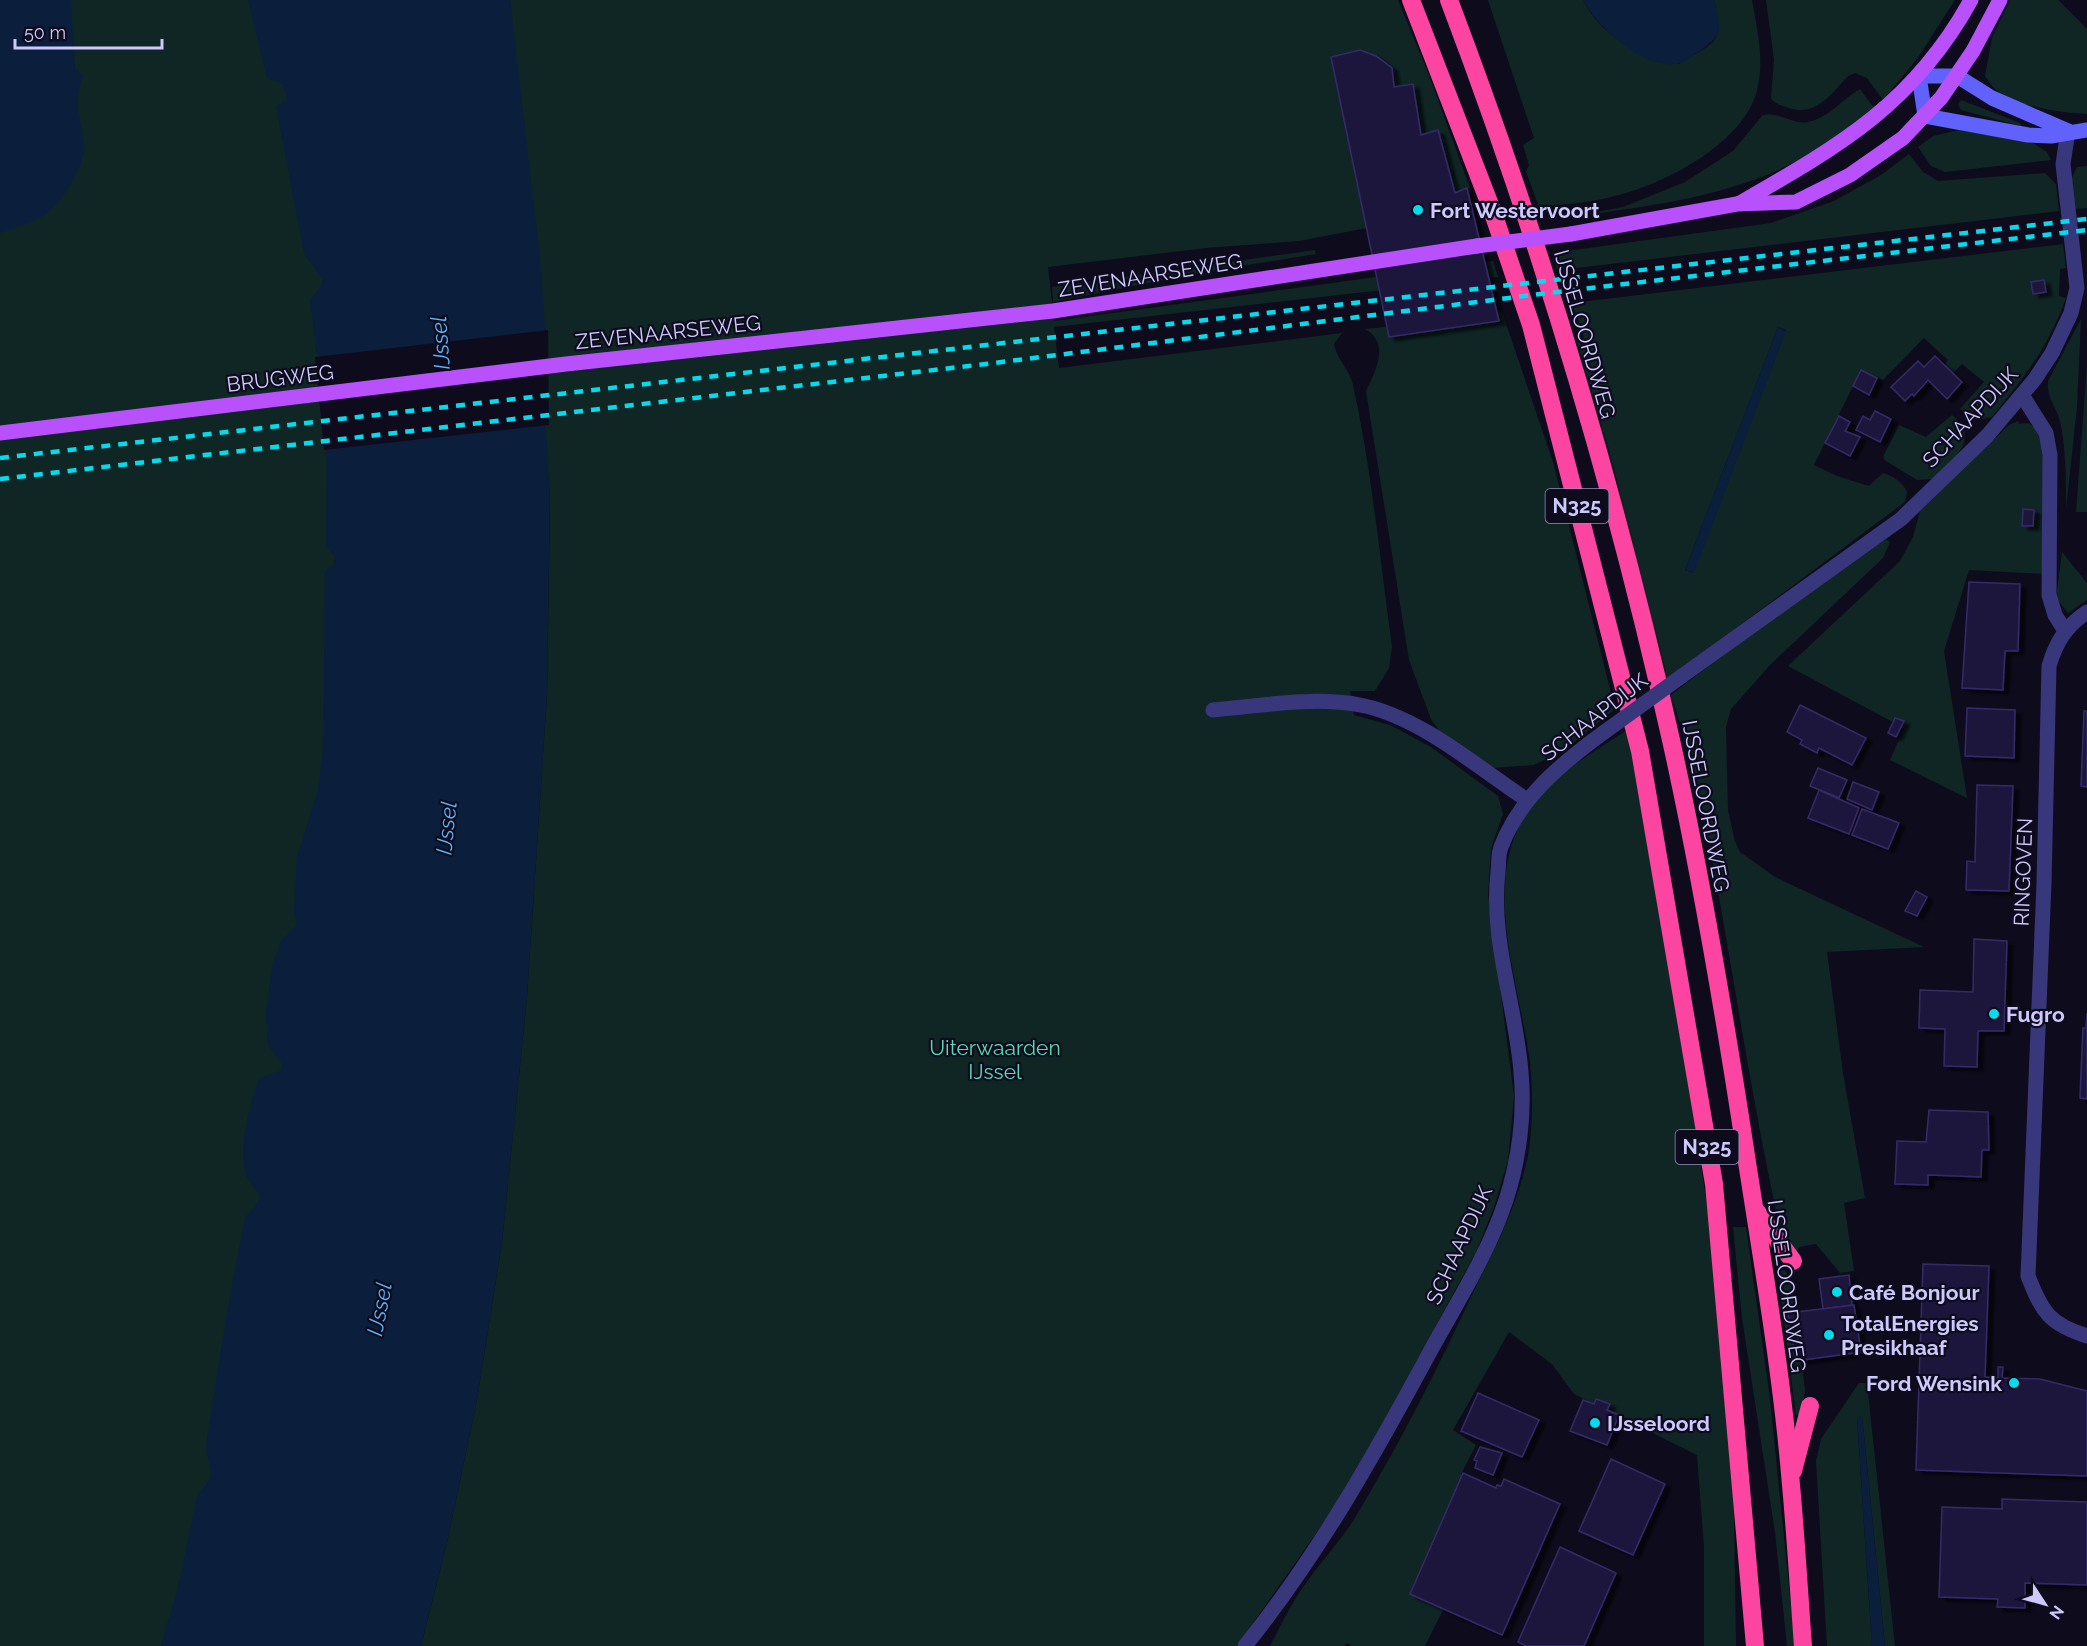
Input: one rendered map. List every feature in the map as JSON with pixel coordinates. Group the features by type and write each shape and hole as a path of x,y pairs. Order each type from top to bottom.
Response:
{"highway":[{"name":"N325","path":"1411,0 1492,210 1531,325 1640,751 1714,1184 1755,1646"},
{"name":"IJSSELOORDWEG","path":"1449,0 1522,201 1602,473 1652,660 1671,744 1725,1019 1754,1209 1791,1482 1803,1646"},
{"path":"1754,1209 1793,1262"},
{"path":"1791,1482 1810,1406"}],"main road":[{"name":"ZEVENAARSEWEG","path":"1737,204 1829,152 1884,110 1919,76 1958,24 1971,0"},
{"name":"ZEVENAARSEWEG","path":"566,364 1053,311 1478,246 1571,234 1737,204 1796,202 1850,176 1903,138 1925,116 1956,76 2000,0"},
{"name":"BRUGWEG","path":"0,433 566,364"}],"street":[{"path":"2068,131 1992,98 1956,76 1919,76 1925,116 2028,135 2050,136 2068,131 2087,130"},
{"name":"SCHAAPDIJK","path":"1245,1646 1316,1550 1380,1444 1459,1299 1506,1200 1520,1138 1521,1072 1499,937 1496,892 1500,848 1527,800 1565,761 1901,519 1988,436 2022,395 2052,353 2071,314 2077,288 2063,164 2068,131"},
{"path":"2022,395 2046,433 2050,454 2049,594 2055,615 2065,631 2087,612"},
{"name":"RINGOVEN","path":"2065,631 2049,666 2044,883 2028,1276 2040,1308 2055,1323 2087,1336"},
{"path":"1213,710 1313,702 1360,705 1400,717 1527,800"}],"green space":[{"path":"0,0 292,0 325,281 316,346 327,432 331,551 335,555 328,748 303,905 296,1056 224,1457 175,1646 0,1646"},
{"name":"Uiterwaarden IJssel","path":"510,0 1398,0 1429,75 1470,188 1455,193 1438,130 1421,135 1413,84 1394,87 1392,68 1370,54 1349,53 1331,58 1367,228 1299,241 1206,248 1048,267 1054,321 1493,261 1498,277 1054,327 1059,368 1342,333 1334,344 1351,380 1360,417 1371,483 1392,647 1389,668 1375,691 1350,691 1354,715 1390,725 1431,747 1498,796 1503,814 1491,848 1488,894 1514,1096 1508,1161 1494,1207 1476,1252 1345,1492 1237,1646 421,1646 446,1547 477,1400 502,1242 527,997 547,695 550,499"},
{"path":"1488,0 1583,0 1592,14 1612,35 1636,48 1679,64 1709,46 1714,40 1718,26 1714,0 1752,0 1759,43 1760,75 1751,106 1738,125 1721,143 1677,172 1654,183 1602,199 1539,207 1526,172 1529,165 1523,145 1534,138"},
{"path":"1766,0 1955,0 1917,59 1883,100 1867,78 1855,73 1848,76 1815,107 1799,110 1782,106 1771,99 1774,59"},
{"path":"2010,0 2058,0 2087,29 2087,114 2052,111 2006,97 1992,86 1985,76 1992,38"},
{"path":"1860,89 1874,108 1813,152 1764,176 1708,194 1680,200 1564,218 1623,207 1685,182 1733,151 1762,116 1773,115 1802,122 1816,120"},
{"path":"1961,100 2020,123 2021,126 1961,110 1958,105"},
{"path":"1959,130 2033,143 2047,152 2051,160 1945,172 1931,166 1918,147 1933,136"},
{"path":"1909,154 1923,172 1938,181 2045,173 2056,184 2059,211 1557,270 1552,253 1771,223 1834,201 1881,175"},
{"path":"2087,166 2087,208 2074,209 2071,180 2077,167"},
{"path":"2063,244 2066,268 2060,269 2059,296 2066,298 2059,316 2025,375 1992,417 1976,420 1960,409 1984,382 1962,364 1953,373 1944,365 1948,360 1924,338 1883,380 1861,370 1814,465 1837,476 1869,486 1883,473 1903,485 1907,492 1905,502 1668,679 1609,450 1576,339 1584,337 1572,303","holes":["1778,327 1786,330 1693,573 1685,570"]},
{"path":"1315,250 1316,254 1204,272 1053,302 1052,287"},
{"path":"1498,312 1502,312 1553,462 1615,709 1566,749 1534,765 1492,768 1445,739 1431,719 1409,660 1366,391 1379,358 1379,350 1373,335 1365,329 1499,316"},
{"path":"2081,319 2077,407 2066,509 2063,436 2049,393 2048,381"},
{"path":"2087,365 2087,512 2076,512"},
{"path":"1952,415 1961,424 1964,441 1955,457 1932,479 1917,480 1883,457 1899,425 1926,437"},
{"path":"2018,421 2019,424 2030,424 2035,429 2043,456 2044,574 1969,570 1944,651 1967,798 1890,760 1904,728 1788,666 1900,561 1913,537 1920,511 2009,425"},
{"path":"1886,539 1890,542 1883,558 1770,665 1731,709 1726,727 1728,811 1740,852 1775,877 1924,947 1827,952 1843,1073 1865,1198 1844,1203 1854,1271 1840,1273 1816,1244 1799,1247 1796,1254 1782,1237 1755,1104 1707,832 1691,763 1671,695 1743,640"},
{"path":"2062,552 2087,583 2087,600 2068,613 2056,598"},
{"path":"1627,730 1684,1051 1725,1326 1734,1517 1736,1646 1704,1646 1704,1547 1697,1455 1574,1394 1552,1364 1509,1332 1453,1430 1476,1445 1461,1474 1500,1496 1425,1646 1351,1646 1347,1643 1344,1646 1270,1646 1296,1598 1350,1525 1387,1462 1445,1351 1512,1210 1528,1155 1532,1097 1530,1062 1506,925 1505,890 1509,857 1520,825 1548,786"},
{"path":"1733,1227 1746,1227 1770,1399 1795,1646 1787,1646 1775,1532 1742,1318"},
{"path":"1785,1270 1791,1281 1805,1390 1801,1414 1796,1415 1778,1272"},
{"path":"1859,1383 1867,1383 1895,1646 1885,1646 1862,1416 1857,1418 1872,1646 1827,1646 1816,1461 1821,1439"}],"water":[{"path":"0,0 71,0 75,68 83,76 78,105 84,149 76,175 53,208 36,219 0,233"},
{"name":"IJssel","path":"248,0 510,0 541,267 546,345 544,401 550,499 547,695 527,997 502,1242 477,1400 446,1547 421,1646 161,1646 179,1583 198,1493 205,1486 211,1474 206,1448 229,1301 245,1218 259,1199 259,1193 248,1179 245,1168 243,1155 245,1128 260,1078 280,1071 283,1065 268,1045 266,1012 272,967 281,940 297,924 294,911 297,857 318,790 323,752 325,571 335,563 335,555 326,547 327,432 310,301 323,280 304,253 276,106 287,100 283,84 267,78"},
{"path":"1583,0 1714,0 1719,23 1718,34 1709,44 1686,60 1677,64 1664,64 1650,60 1622,44 1599,22"},
{"path":"1778,327 1786,331 1694,573 1685,570"},
{"path":"1862,1416 1885,1646 1872,1646 1857,1417"}],"pier":[{"path":"548,330 549,425 324,450 315,357"}],"building":[{"name":"Fort Westervoort","path":"1360,50 1376,56 1392,68 1394,87 1413,84 1421,135 1438,130 1455,193 1467,188 1499,321 1389,337 1331,57"},
{"path":"2044,280 2046,292 2033,294 2031,282"},
{"path":"1935,356 1962,382 1947,399 1928,380 1914,396 1912,394 1905,401 1891,387 1918,361 1924,367"},
{"path":"1861,370 1877,378 1869,395 1853,386"},
{"path":"1875,411 1891,419 1880,442 1856,430 1863,416 1870,420"},
{"path":"1839,416 1850,422 1845,431 1860,437 1850,456 1825,443"},
{"path":"2023,509 2034,510 2033,526 2022,526"},
{"path":"1969,582 2020,584 2018,651 2005,651 2003,690 1962,688"},
{"path":"1800,705 1866,738 1852,765 1819,748 1817,753 1800,744 1802,740 1787,732"},
{"path":"1967,708 2015,710 2014,758 1965,756"},
{"path":"2084,711 2087,711 2087,787 2081,786"},
{"path":"1895,718 1904,721 1896,737 1888,733"},
{"path":"1818,768 1847,780 1839,798 1810,786"},
{"path":"1853,782 1879,792 1872,810 1847,799"},
{"path":"1977,785 2013,786 2009,891 1966,890 1967,861 1975,862"},
{"path":"1819,790 1859,808 1849,834 1808,818"},
{"path":"1862,809 1899,823 1888,849 1852,835"},
{"path":"1916,891 1927,897 1917,916 1905,911"},
{"path":"1974,939 2007,941 2004,1031 1978,1031 1977,1067 1944,1066 1945,1029 1919,1028 1920,990 1973,992"},
{"path":"2087,1013 2087,1099 2080,1098 2080,1095 2083,1028 2086,1028"},
{"path":"1929,1110 1988,1112 1989,1150 1982,1150 1981,1177 1928,1175 1928,1185 1895,1184 1897,1141 1926,1142"},
{"path":"1923,1264 1989,1266 1985,1377 1998,1378 1998,1367 2003,1367 2002,1378 2040,1379 2087,1391 2087,1476 1916,1470"},
{"path":"1849,1275 1852,1305 1823,1309 1819,1279"},
{"path":"1854,1305 1861,1352 1796,1361 1788,1313"},
{"path":"1478,1393 1539,1420 1522,1457 1461,1431"},
{"path":"1596,1399 1610,1404 1607,1410 1619,1415 1607,1445 1570,1431 1583,1400 1594,1404"},
{"path":"1480,1447 1502,1453 1493,1475 1475,1468 1477,1461 1474,1460"},
{"path":"1611,1459 1665,1484 1633,1555 1579,1531"},
{"path":"1463,1473 1496,1488 1497,1485 1501,1486 1504,1479 1560,1504 1502,1635 1410,1594"},
{"path":"2002,1499 2087,1502 2087,1585 2025,1583 2025,1608 1997,1607 1998,1599 1939,1597 1942,1507 2002,1509"},
{"path":"1560,1547 1616,1573 1584,1646 1526,1646 1518,1642"}],"railway":[{"path":"0,458 2087,219"},
{"path":"0,479 994,363 1540,294 2087,230"}],"place":[{"name":"Fort Westervoort","path":"1418,210"},
{"name":"Fugro","path":"1994,1014"},
{"name":"Café Bonjour","path":"1837,1292"},
{"name":"TotalEnergies Presikhaaf","path":"1829,1335"},
{"name":"Ford Wensink","path":"2014,1383"},
{"name":"IJsseloord","path":"1595,1423"}]}
